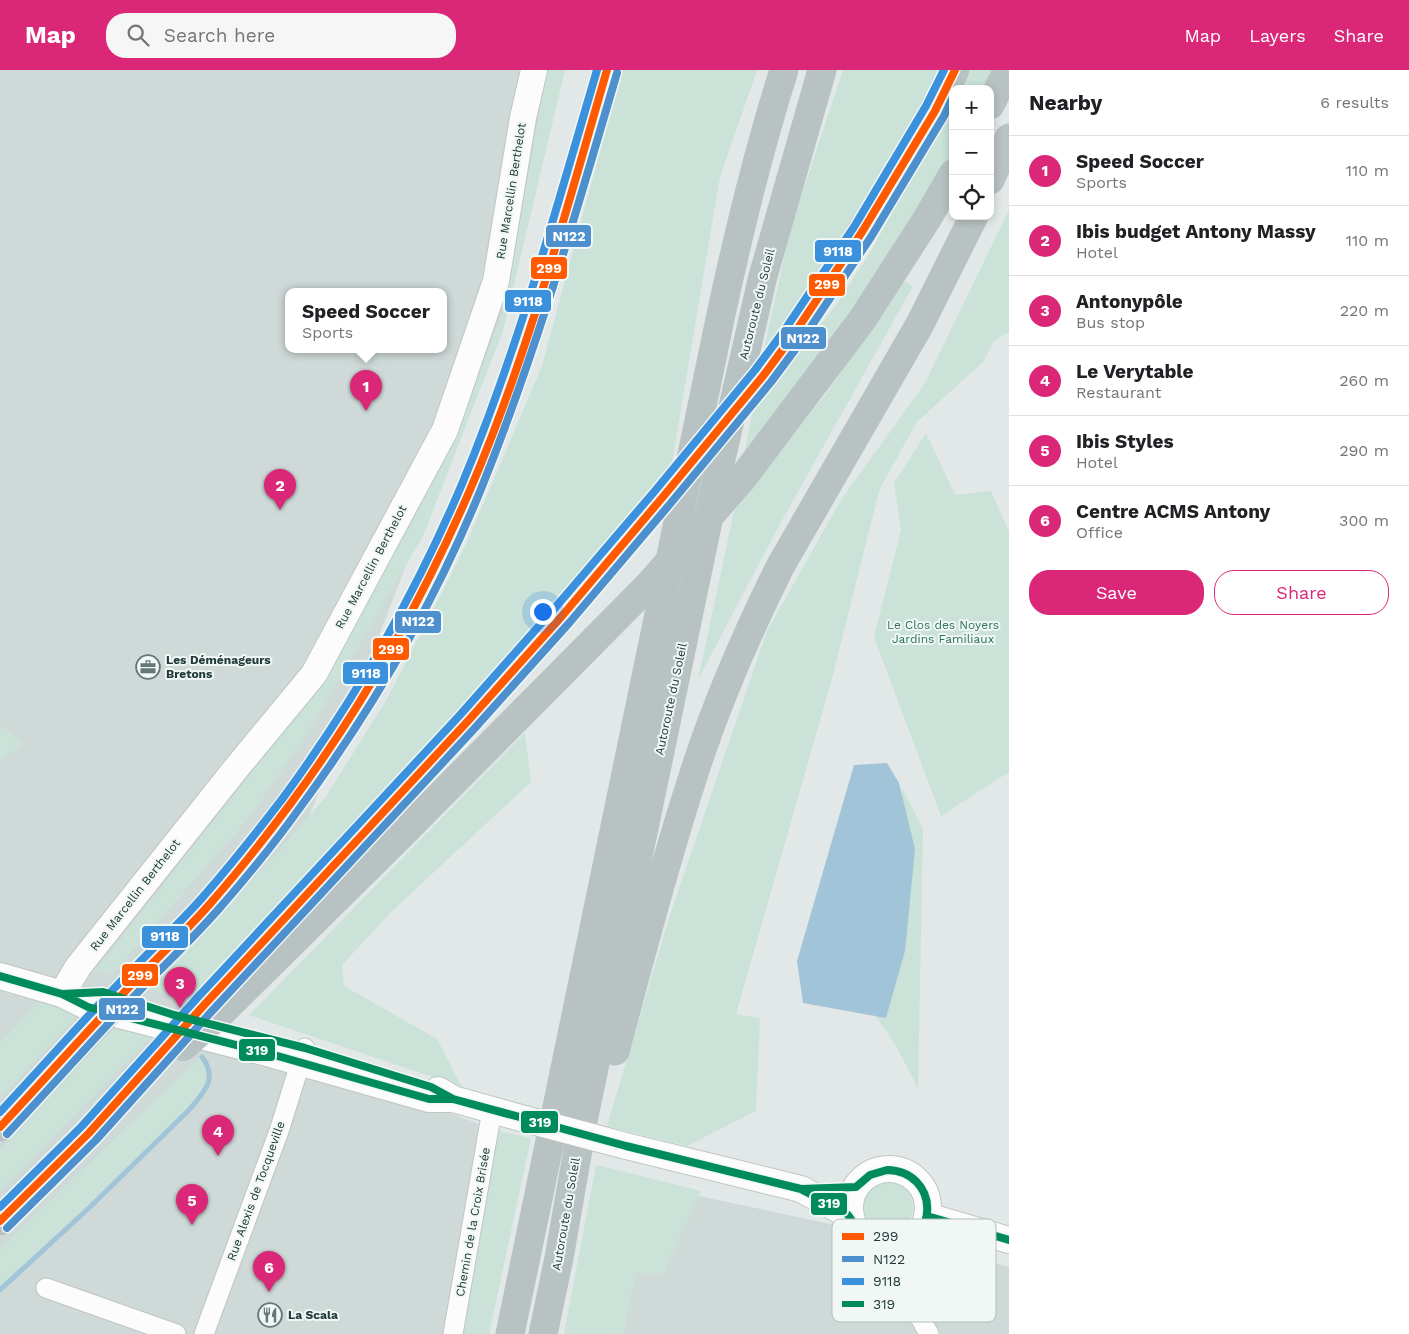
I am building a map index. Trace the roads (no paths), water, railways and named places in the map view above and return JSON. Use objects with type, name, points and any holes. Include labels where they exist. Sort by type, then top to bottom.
[{"type":"highway","points":[[534,310],[588,70]]},
{"type":"highway","points":[[0,1128],[134,982],[209,905],[263,839],[317,765],[388,655],[409,618],[446,543],[474,480],[511,383],[607,70]]},
{"type":"highway","points":[[510,1334],[720,318],[746,204],[769,117],[784,70]]},
{"type":"highway","name":"Autoroute du Soleil","points":[[543,1334],[559,1258],[583,1121],[731,413],[763,276],[822,70]]},
{"type":"highway","points":[[214,1007],[562,616],[763,376],[792,337],[862,232],[935,111],[955,70]]},
{"type":"highway","points":[[994,97],[1008,70]]},
{"type":"highway","points":[[992,175],[1009,138]]},
{"type":"highway","points":[[0,1222],[214,1007],[390,846],[648,586],[741,480],[862,320],[927,219],[952,175]]},
{"type":"highway","points":[[559,1258],[684,806],[707,737],[733,669],[781,565],[920,324],[972,220]]},
{"type":"street","name":"Rue Marcellin Berthelot","points":[[62,994],[78,967],[314,674],[445,430],[496,281],[523,118],[534,70]]},
{"type":"street","points":[[0,976],[62,994],[103,992],[303,1055],[430,1086],[453,1099],[626,1146],[801,1189],[856,1187]]},
{"type":"street","name":"Rue Alexis de Tocqueville","points":[[204,1334],[279,1131],[303,1055]]},
{"type":"street","name":"Chemin de la Croix Brisée","points":[[453,1334],[501,1113]]},
{"type":"street","points":[[854,1219],[850,1201],[856,1187],[866,1176],[880,1170],[894,1170],[906,1173],[916,1180],[923,1189],[927,1200],[926,1219]]},
{"type":"street","points":[[801,1189],[845,1219]]},
{"type":"street","points":[[927,1216],[937,1219]]},
{"type":"street","points":[[996,1236],[1009,1240]]},
{"type":"street","points":[[46,1288],[176,1334]]},
{"type":"street","points":[[923,1322],[930,1334]]},
{"type":"street","points":[[926,1322],[930,1334]]},
{"type":"water","points":[[887,763],[899,783],[915,849],[905,951],[886,1018],[803,1003],[797,961],[854,765]]},
{"type":"waterway","points":[[0,1290],[89,1208],[190,1109],[208,1084],[209,1071],[202,1057]]},
{"type":"place","name":"Speed Soccer","points":[[366,411]]},
{"type":"place","name":"Ibis budget Antony Massy","points":[[280,510]]},
{"type":"place","name":"Les Déménageurs Bretons","points":[[148,667]]},
{"type":"place","name":"Antonypôle","points":[[180,1008]]},
{"type":"place","name":"Le Verytable","points":[[218,1156]]},
{"type":"place","name":"Ibis Styles","points":[[192,1225]]},
{"type":"place","name":"Centre ACMS Antony","points":[[269,1292]]},
{"type":"place","name":"La Scala","points":[[270,1315]]},
{"type":"park label","name":"Le Clos des Noyers Jardins Familiaux","points":[[943,632]]}]
